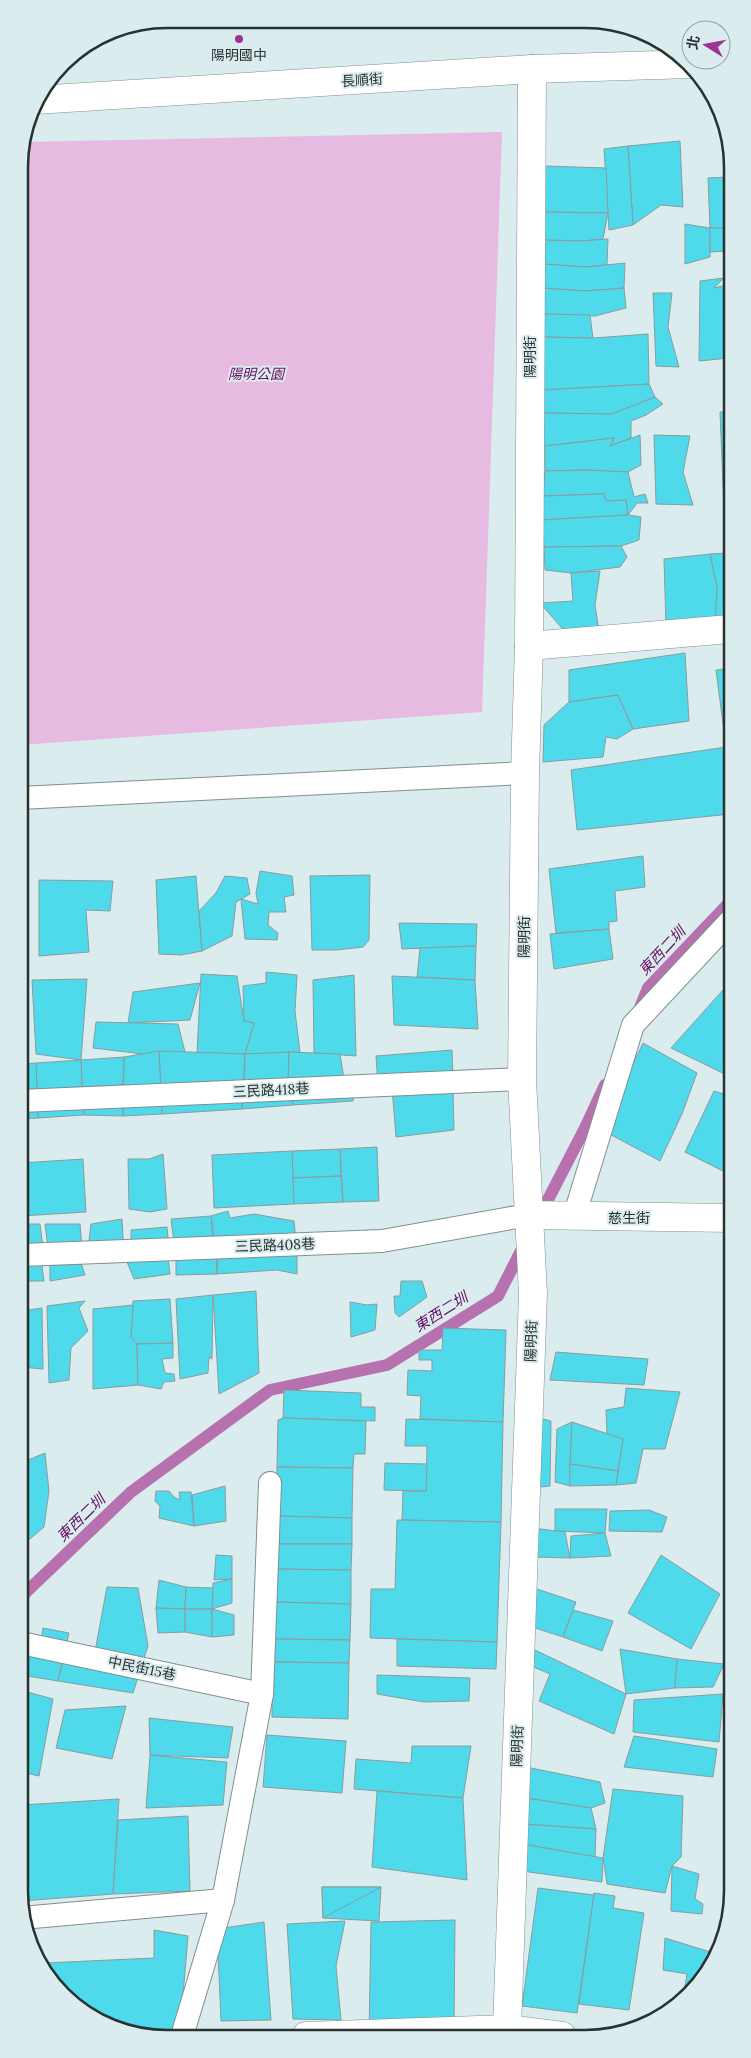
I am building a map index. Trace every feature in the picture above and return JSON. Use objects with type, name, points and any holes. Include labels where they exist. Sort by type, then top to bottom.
[{"type":"street","name":"長順街","points":[[45,99],[532,69],[679,64]]},
{"type":"street","name":"陽明街","points":[[505,2030],[533,1294],[522,1078],[528,646],[532,69]]},
{"type":"street","points":[[528,646],[724,630]]},
{"type":"street","name":"慈生街","points":[[528,1216],[723,1218]]},
{"type":"lane","points":[[28,798],[525,773]]},
{"type":"lane","points":[[574,1217],[633,1025],[724,927]]},
{"type":"lane","name":"三民路418巷","points":[[28,1100],[522,1078]]},
{"type":"lane","name":"三民路408巷","points":[[28,1255],[382,1241],[528,1216]]},
{"type":"lane","points":[[184,2030],[224,1900],[262,1694],[270,1482]]},
{"type":"lane","name":"中民街15巷","points":[[28,1644],[262,1694]]},
{"type":"lane","points":[[30,1917],[224,1900]]},
{"type":"green space","name":"陽明公園","points":[[502,132],[482,712],[28,744],[28,158],[30,142]]},
{"type":"building","points":[[680,141],[683,207],[661,205],[633,225],[628,146]]},
{"type":"building","points":[[628,146],[633,225],[609,230],[604,149]]},
{"type":"building","points":[[545,166],[606,168],[608,213],[545,212]]},
{"type":"building","points":[[724,177],[724,228],[710,228],[708,178]]},
{"type":"building","points":[[541,210],[545,212],[608,213],[603,239],[582,241],[543,240]]},
{"type":"building","points":[[685,224],[710,228],[710,257],[685,264]]},
{"type":"building","points":[[710,228],[724,228],[724,251],[710,252]]},
{"type":"building","points":[[608,239],[607,265],[586,267],[543,264],[543,240],[582,241]]},
{"type":"building","points":[[625,263],[624,288],[586,291],[542,288],[543,264],[586,267]]},
{"type":"building","points":[[724,278],[714,288],[724,286],[724,359],[699,361],[700,281]]},
{"type":"building","points":[[542,288],[586,291],[624,288],[626,308],[595,316],[545,314]]},
{"type":"building","points":[[653,293],[672,293],[668,327],[679,367],[656,366]]},
{"type":"building","points":[[545,314],[590,315],[593,338],[543,337]]},
{"type":"building","points":[[648,334],[649,384],[543,390],[543,337],[593,338]]},
{"type":"building","points":[[649,384],[655,397],[612,414],[542,413],[543,390]]},
{"type":"building","points":[[655,397],[663,404],[646,415],[631,421],[631,438],[610,446],[614,438],[545,446],[539,453],[542,413],[612,414]]},
{"type":"building","points":[[720,412],[724,412],[724,505]]},
{"type":"building","points":[[640,435],[641,465],[628,472],[545,471],[545,446],[614,438],[610,446]]},
{"type":"building","points":[[654,435],[690,436],[683,472],[693,505],[656,504]]},
{"type":"building","points":[[545,471],[628,472],[634,497],[645,494],[648,503],[637,503],[628,515],[626,500],[606,501],[604,494],[543,496]]},
{"type":"building","points":[[604,494],[606,501],[626,500],[628,515],[542,520],[543,496]]},
{"type":"building","points":[[628,515],[641,517],[639,540],[621,546],[544,547],[542,520]]},
{"type":"building","points":[[621,546],[627,557],[620,567],[571,573],[545,570],[544,547]]},
{"type":"building","points":[[724,553],[724,622],[715,623],[717,588],[710,554]]},
{"type":"building","points":[[710,554],[717,588],[715,623],[666,627],[664,559]]},
{"type":"building","points":[[600,571],[595,605],[599,631],[567,634],[540,603],[573,601],[571,573]]},
{"type":"building","points":[[685,653],[689,721],[633,729],[618,695],[569,702],[569,670]]},
{"type":"building","points":[[724,669],[724,729],[716,670]]},
{"type":"building","points":[[618,695],[633,729],[617,739],[606,737],[603,757],[543,762],[544,725],[569,702]]},
{"type":"building","points":[[724,747],[724,815],[577,830],[571,770]]},
{"type":"building","points":[[643,856],[645,887],[615,891],[617,921],[609,922],[609,929],[556,933],[549,869]]},
{"type":"building","points":[[260,871],[292,876],[294,895],[284,897],[286,912],[269,912],[268,925],[278,933],[277,940],[245,939],[241,899],[258,904],[256,893]]},
{"type":"building","points":[[370,875],[369,940],[363,947],[312,950],[310,876]]},
{"type":"building","points":[[196,876],[202,951],[181,955],[159,954],[156,880]]},
{"type":"building","points":[[225,876],[247,878],[250,894],[236,902],[232,936],[202,951],[199,911],[216,893]]},
{"type":"building","points":[[39,880],[113,881],[110,911],[86,910],[89,952],[39,956]]},
{"type":"building","points":[[399,923],[477,924],[476,946],[402,949]]},
{"type":"building","points":[[609,929],[613,959],[554,969],[550,934]]},
{"type":"building","points":[[476,946],[475,980],[417,977],[420,948]]},
{"type":"building","points":[[266,972],[297,975],[295,1011],[300,1052],[245,1054],[254,1023],[244,1021],[243,986],[266,983]]},
{"type":"building","points":[[201,974],[237,976],[244,1021],[254,1023],[245,1054],[197,1053]]},
{"type":"building","points":[[354,975],[356,1056],[314,1053],[313,980]]},
{"type":"building","points":[[392,976],[475,980],[478,1029],[394,1025]]},
{"type":"building","points":[[87,979],[81,1060],[36,1054],[32,980]]},
{"type":"building","points":[[200,983],[190,1020],[128,1023],[133,992]]},
{"type":"building","points":[[724,989],[723,1073],[671,1048]]},
{"type":"building","points":[[96,1022],[178,1024],[185,1052],[143,1054],[93,1048]]},
{"type":"building","points":[[643,1043],[697,1073],[682,1114],[660,1161],[602,1130]]},
{"type":"building","points":[[452,1050],[454,1130],[396,1137],[392,1087],[378,1086],[376,1056]]},
{"type":"building","points":[[159,1051],[245,1054],[242,1109],[162,1114]]},
{"type":"building","points":[[159,1051],[162,1114],[123,1116],[124,1057]]},
{"type":"building","points":[[289,1052],[288,1082],[244,1082],[245,1054]]},
{"type":"building","points":[[289,1052],[340,1054],[344,1079],[288,1082]]},
{"type":"building","points":[[124,1057],[123,1085],[82,1087],[81,1060]]},
{"type":"building","points":[[81,1060],[82,1087],[37,1090],[36,1063]]},
{"type":"building","points":[[36,1063],[38,1118],[28,1119],[28,1064]]},
{"type":"building","points":[[357,1078],[353,1101],[293,1105],[288,1082]]},
{"type":"building","points":[[244,1082],[288,1082],[293,1105],[242,1109]]},
{"type":"building","points":[[123,1085],[123,1116],[84,1115],[82,1087]]},
{"type":"building","points":[[82,1087],[84,1115],[38,1118],[37,1090]]},
{"type":"building","points":[[714,1091],[723,1094],[723,1171],[685,1152]]},
{"type":"building","points":[[377,1147],[379,1201],[343,1202],[340,1149]]},
{"type":"building","points":[[340,1149],[341,1176],[293,1178],[292,1151]]},
{"type":"building","points":[[292,1151],[294,1204],[214,1208],[212,1155]]},
{"type":"building","points":[[163,1154],[167,1209],[150,1212],[129,1209],[128,1159],[149,1159]]},
{"type":"building","points":[[83,1159],[86,1212],[28,1216],[28,1163]]},
{"type":"building","points":[[341,1176],[343,1202],[294,1204],[293,1178]]},
{"type":"building","points":[[228,1211],[230,1218],[254,1214],[294,1221],[297,1251],[216,1253],[211,1216]]},
{"type":"building","points":[[211,1216],[214,1253],[175,1250],[171,1219]]},
{"type":"building","points":[[122,1219],[124,1256],[87,1257],[91,1224]]},
{"type":"building","points":[[28,1224],[40,1224],[43,1248],[28,1249]]},
{"type":"building","points":[[45,1224],[80,1224],[82,1249],[48,1248]]},
{"type":"building","points":[[167,1227],[169,1248],[131,1255],[131,1230]]},
{"type":"building","points":[[297,1251],[297,1274],[277,1270],[217,1274],[218,1253]]},
{"type":"building","points":[[216,1253],[217,1274],[176,1275],[176,1258]]},
{"type":"building","points":[[79,1257],[85,1275],[50,1281],[50,1258]]},
{"type":"building","points":[[41,1258],[44,1281],[28,1281],[28,1260]]},
{"type":"building","points":[[168,1258],[170,1274],[134,1279],[127,1262]]},
{"type":"building","points":[[401,1281],[422,1281],[427,1297],[399,1317],[395,1313],[394,1296],[400,1296]]},
{"type":"building","points":[[256,1291],[259,1373],[219,1394],[213,1295]]},
{"type":"building","points":[[213,1295],[212,1359],[209,1357],[208,1373],[180,1379],[176,1299]]},
{"type":"building","points":[[170,1299],[173,1343],[137,1344],[131,1338],[133,1301]]},
{"type":"building","points":[[85,1301],[79,1308],[88,1331],[71,1348],[69,1380],[49,1383],[47,1306]]},
{"type":"building","points":[[350,1302],[367,1305],[377,1304],[375,1330],[351,1337]]},
{"type":"building","points":[[133,1305],[131,1338],[137,1344],[138,1385],[93,1389],[93,1309]]},
{"type":"building","points":[[42,1308],[43,1369],[28,1368],[28,1310]]},
{"type":"building","points":[[443,1328],[506,1330],[503,1422],[420,1419],[421,1396],[407,1395],[408,1370],[432,1371],[432,1360],[419,1360],[419,1350],[442,1350]]},
{"type":"building","points":[[173,1343],[173,1358],[162,1359],[165,1373],[174,1374],[175,1381],[164,1382],[161,1389],[138,1385],[137,1344]]},
{"type":"building","points":[[556,1352],[648,1359],[644,1385],[550,1380]]},
{"type":"building","points":[[626,1388],[680,1392],[665,1449],[643,1449],[636,1483],[616,1485],[623,1439],[607,1436],[606,1410],[624,1407]]},
{"type":"building","points":[[284,1390],[361,1393],[361,1407],[375,1407],[375,1421],[283,1418]]},
{"type":"building","points":[[283,1418],[366,1421],[365,1454],[354,1454],[353,1468],[277,1467],[278,1420]]},
{"type":"building","points":[[406,1419],[503,1422],[501,1522],[402,1520],[403,1491],[426,1491],[427,1446],[405,1446]]},
{"type":"building","points":[[543,1419],[551,1421],[550,1486],[531,1488]]},
{"type":"building","points":[[572,1422],[570,1486],[555,1482],[557,1429]]},
{"type":"building","points":[[572,1422],[623,1439],[618,1471],[570,1464]]},
{"type":"building","points":[[45,1453],[49,1491],[44,1527],[28,1541],[28,1460]]},
{"type":"building","points":[[385,1463],[427,1464],[426,1491],[384,1490]]},
{"type":"building","points":[[570,1464],[618,1471],[616,1485],[570,1486]]},
{"type":"building","points":[[277,1467],[353,1468],[352,1518],[276,1516]]},
{"type":"building","points":[[225,1486],[226,1521],[194,1526],[192,1495]]},
{"type":"building","points":[[156,1491],[169,1491],[180,1500],[179,1492],[191,1492],[194,1526],[159,1518],[160,1506],[155,1501]]},
{"type":"building","points":[[555,1509],[607,1509],[605,1533],[555,1531]]},
{"type":"building","points":[[649,1510],[667,1517],[662,1532],[609,1531],[610,1511]]},
{"type":"building","points":[[276,1516],[352,1518],[352,1544],[276,1544]]},
{"type":"building","points":[[397,1520],[501,1522],[497,1642],[370,1638],[371,1589],[395,1589]]},
{"type":"building","points":[[532,1528],[565,1532],[570,1558],[532,1557]]},
{"type":"building","points":[[605,1533],[611,1556],[570,1558],[571,1536]]},
{"type":"building","points":[[276,1544],[352,1544],[351,1570],[275,1569]]},
{"type":"building","points":[[216,1555],[232,1556],[232,1579],[214,1580]]},
{"type":"building","points":[[661,1555],[720,1594],[691,1649],[628,1613]]},
{"type":"building","points":[[275,1569],[351,1570],[351,1604],[275,1602]]},
{"type":"building","points":[[232,1579],[232,1603],[212,1609],[213,1583]]},
{"type":"building","points":[[159,1580],[186,1587],[185,1609],[156,1608]]},
{"type":"building","points":[[107,1587],[138,1588],[148,1646],[133,1693],[58,1681],[64,1657],[93,1662]]},
{"type":"building","points":[[186,1587],[213,1588],[212,1609],[185,1609]]},
{"type":"building","points":[[531,1587],[576,1602],[563,1637],[529,1626]]},
{"type":"building","points":[[275,1602],[351,1604],[350,1640],[274,1639]]},
{"type":"building","points":[[156,1608],[185,1609],[185,1632],[158,1633]]},
{"type":"building","points":[[185,1609],[212,1609],[212,1637],[185,1632]]},
{"type":"building","points":[[212,1609],[234,1615],[234,1635],[212,1637]]},
{"type":"building","points":[[573,1610],[613,1621],[602,1651],[563,1637]]},
{"type":"building","points":[[43,1628],[69,1633],[58,1681],[28,1676],[28,1646],[40,1649]]},
{"type":"building","points":[[274,1639],[350,1640],[349,1663],[273,1662]]},
{"type":"building","points":[[397,1639],[497,1642],[496,1669],[397,1666]]},
{"type":"building","points":[[531,1648],[626,1694],[614,1734],[539,1701],[550,1674],[531,1666]]},
{"type":"building","points":[[620,1649],[677,1659],[675,1688],[626,1694]]},
{"type":"building","points":[[677,1659],[723,1664],[713,1687],[675,1688]]},
{"type":"building","points":[[273,1662],[349,1663],[348,1719],[272,1717]]},
{"type":"building","points":[[377,1675],[470,1678],[469,1701],[424,1702],[377,1694]]},
{"type":"building","points":[[28,1692],[53,1699],[39,1776],[28,1774]]},
{"type":"building","points":[[723,1694],[719,1742],[633,1732],[634,1700]]},
{"type":"building","points":[[126,1706],[112,1759],[56,1748],[65,1710]]},
{"type":"building","points":[[149,1718],[233,1727],[228,1758],[150,1755]]},
{"type":"building","points":[[267,1735],[346,1741],[342,1793],[263,1787]]},
{"type":"building","points":[[634,1736],[717,1749],[713,1777],[624,1767]]},
{"type":"building","points":[[412,1746],[471,1746],[463,1798],[354,1789],[356,1759],[411,1763]]},
{"type":"building","points":[[150,1755],[227,1762],[223,1805],[146,1808]]},
{"type":"building","points":[[526,1767],[600,1782],[605,1803],[591,1808],[520,1797]]},
{"type":"building","points":[[613,1789],[683,1796],[681,1857],[672,1866],[665,1893],[607,1884],[603,1858]]},
{"type":"building","points":[[377,1791],[463,1798],[467,1880],[372,1867]]},
{"type":"building","points":[[520,1797],[591,1808],[596,1829],[522,1824]]},
{"type":"building","points":[[119,1799],[113,1894],[28,1901],[28,1805]]},
{"type":"building","points":[[188,1816],[190,1891],[113,1894],[118,1820]]},
{"type":"building","points":[[522,1824],[596,1829],[595,1857],[522,1844]]},
{"type":"building","points":[[522,1844],[603,1858],[602,1882],[522,1871]]},
{"type":"building","points":[[672,1866],[699,1874],[695,1899],[703,1904],[702,1914],[671,1911]]},
{"type":"building","points":[[322,1887],[381,1887],[379,1921],[323,1918]]},
{"type":"building","points":[[322,1887],[381,1887],[323,1918]]},
{"type":"building","points":[[538,1888],[594,1895],[577,2013],[522,2006]]},
{"type":"building","points":[[594,1893],[615,1896],[613,1908],[644,1913],[629,2010],[579,2004]]},
{"type":"building","points":[[455,1920],[454,2030],[369,2030],[371,1922]]},
{"type":"building","points":[[345,1921],[336,1966],[341,2020],[293,2019],[287,1924]]},
{"type":"building","points":[[264,1922],[271,2020],[221,2021],[217,1929]]},
{"type":"building","points":[[154,1930],[188,1936],[180,2030],[140,2028],[122,2023],[97,2012],[68,1990],[47,1963],[154,1958]]},
{"type":"building","points":[[665,1938],[710,1952],[700,1969],[685,1988],[687,1974],[663,1970]]},
{"type":"waterway","name":"東西二圳","points":[[639,1010],[648,988],[724,909]]},
{"type":"waterway","name":"東西二圳","points":[[539,1217],[605,1085]]},
{"type":"waterway","name":"東西二圳","points":[[28,1590],[131,1492],[270,1390],[387,1365],[498,1296],[525,1243]]},
{"type":"place","name":"陽明國中","points":[[239,39]]}]
